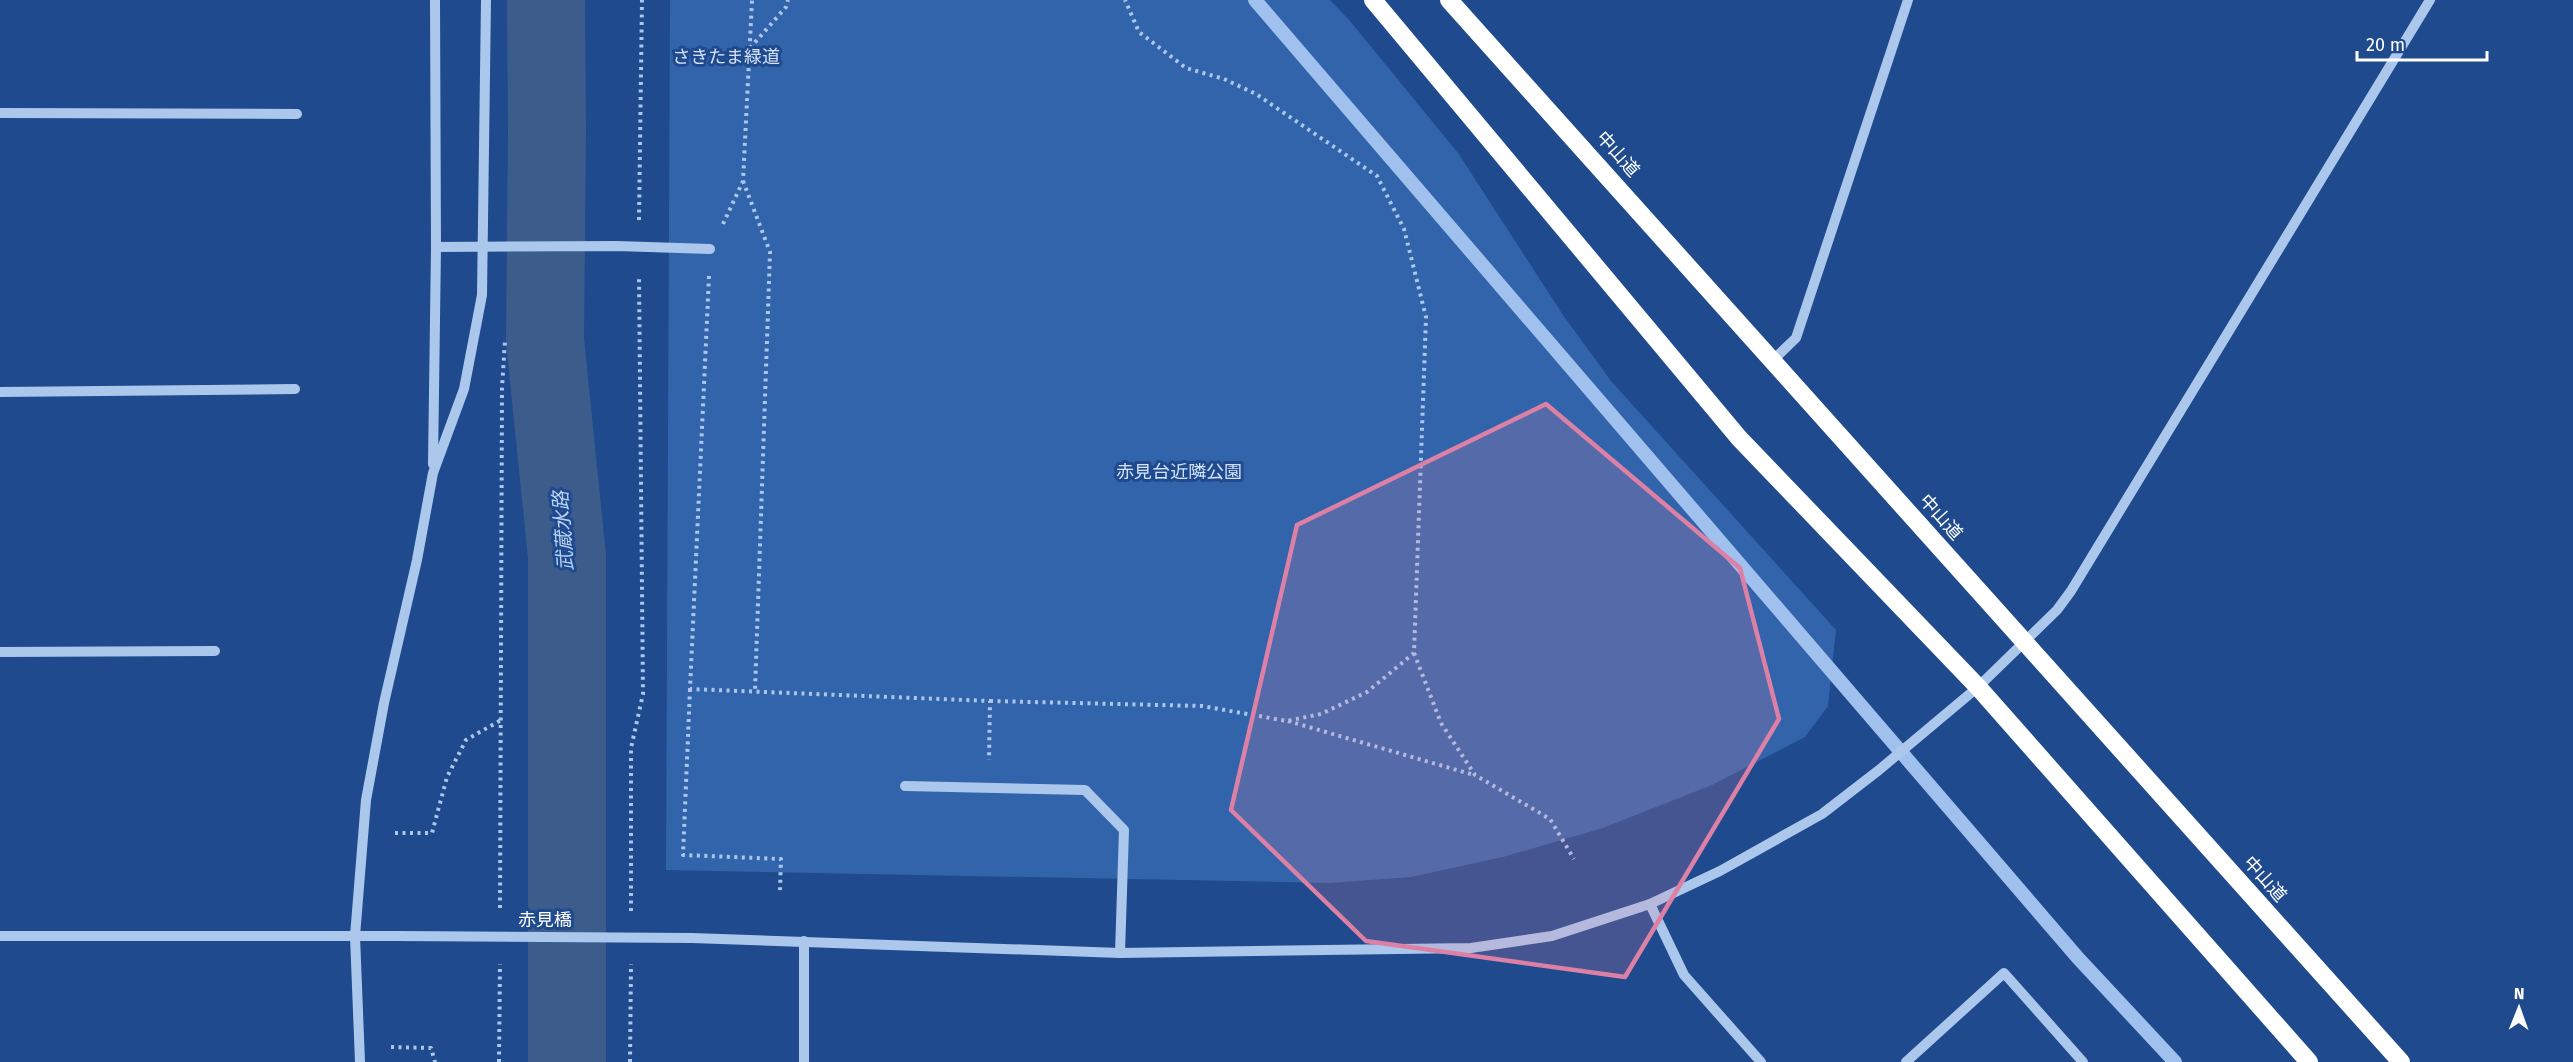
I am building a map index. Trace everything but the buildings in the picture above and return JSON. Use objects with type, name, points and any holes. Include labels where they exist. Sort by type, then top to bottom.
[{"type":"highway","points":[[1373,0],[1739,438],[1978,687],[2309,1062]]},
{"type":"highway","name":"中山道","points":[[1449,0],[2401,1062]]},
{"type":"street","points":[[360,1062],[355,936],[366,800],[384,703],[417,560],[433,473],[436,248],[435,0]]},
{"type":"street","points":[[433,473],[464,389],[482,295],[486,0]]},
{"type":"street","points":[[1773,360],[1796,338],[1908,0]]},
{"type":"street","name":"赤見橋","points":[[0,936],[692,938],[1120,953],[1471,948],[1552,936],[1650,904],[1720,871],[1822,814],[1879,770],[1978,687],[2057,610],[2071,591],[2430,0]]},
{"type":"street","points":[[0,113],[297,114]]},
{"type":"street","points":[[436,248],[617,246],[710,249]]},
{"type":"street","points":[[0,392],[295,389]]},
{"type":"street","points":[[0,652],[215,651]]},
{"type":"street","points":[[905,786],[1085,790],[1124,830],[1120,953]]},
{"type":"street","points":[[1650,904],[1684,975],[1761,1062]]},
{"type":"street","points":[[804,941],[804,1062]]},
{"type":"street","points":[[1906,1062],[2004,973],[2083,1062]]},
{"type":"path","points":[[631,922],[631,748],[644,694],[639,247],[642,0]]},
{"type":"path","points":[[752,0],[743,181],[710,249],[683,855],[781,859],[780,890]]},
{"type":"path","points":[[750,49],[786,7],[788,0]]},
{"type":"path","points":[[1125,0],[1139,32],[1186,68],[1224,79],[1256,94],[1377,176],[1404,229],[1426,317],[1414,653],[1441,723],[1475,775]]},
{"type":"path","points":[[743,181],[770,252],[755,691]]},
{"type":"path","points":[[500,909],[502,400],[505,329]]},
{"type":"path","points":[[1287,721],[1321,714],[1367,692],[1414,653]]},
{"type":"path","points":[[690,689],[1202,706],[1287,721],[1475,775],[1550,819],[1574,859]]},
{"type":"path","points":[[988,788],[990,700]]},
{"type":"path","points":[[395,833],[432,833],[447,777],[466,740],[501,720]]},
{"type":"path","points":[[499,1062],[500,956]]},
{"type":"path","points":[[630,1062],[631,957]]},
{"type":"path","points":[[391,1047],[431,1048],[435,1062]]},
{"type":"highlighted area","points":[[1546,404],[1740,568],[1779,719],[1625,977],[1366,941],[1231,810],[1297,525]]},
{"type":"green space","name":"赤見台近隣公園","points":[[670,0],[1330,0],[1350,21],[1458,153],[1563,315],[1611,381],[1836,630],[1828,706],[1805,737],[1712,785],[1603,828],[1503,857],[1411,877],[1330,883],[666,870]]},
{"type":"waterway","name":"武蔵水路","points":[[546,0],[545,340],[567,557],[567,1062]]},
{"type":"waterway","points":[[1255,0],[2078,958],[2175,1062]]},
{"type":"park label","name":"さきたま緑道","points":[[726,57]]}]
